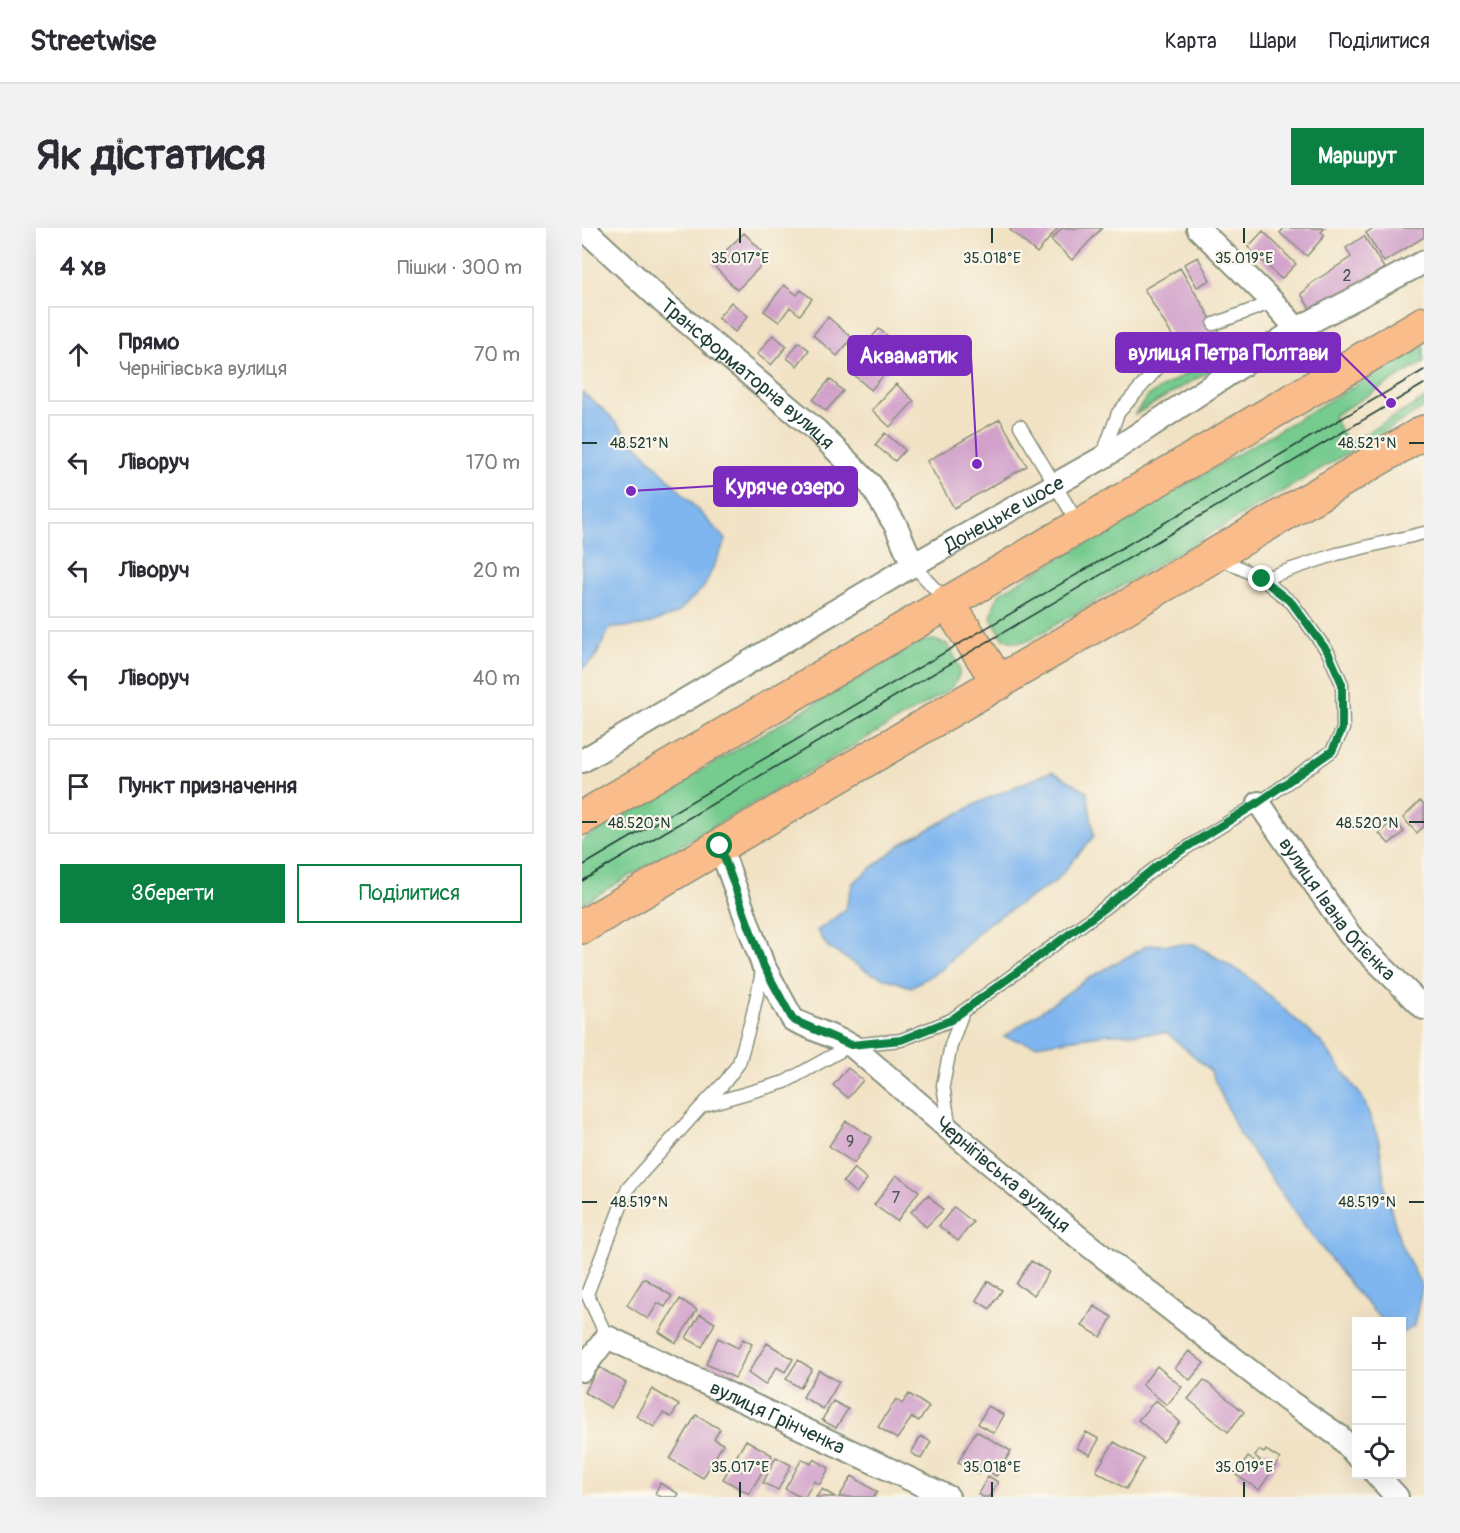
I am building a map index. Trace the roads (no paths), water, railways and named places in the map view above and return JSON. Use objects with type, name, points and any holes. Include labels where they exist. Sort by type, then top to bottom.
[{"type":"highway","points":[[582,818],[1424,323]]},
{"type":"highway","points":[[582,927],[1424,432]]},
{"type":"highway","points":[[947,602],[999,683]]},
{"type":"street","name":"Трансформаторна вулиця","points":[[583,228],[663,302],[817,431],[871,485],[896,526],[913,565]]},
{"type":"street","points":[[1198,228],[1297,329],[1331,378]]},
{"type":"street","name":"Донецьке шосе","points":[[582,761],[913,565],[1102,458],[1297,329],[1424,262]]},
{"type":"street","name":"вулиця Івана Огієнка","points":[[1259,802],[1350,935],[1424,1008]]},
{"type":"street","name":"Чернігівська вулиця","points":[[720,846],[763,965],[793,1020],[851,1045],[1082,1240],[1287,1400],[1339,1436],[1352,1451]]},
{"type":"street","points":[[582,1370],[607,1337]]},
{"type":"street","name":"вулиця Грінченка","points":[[607,1337],[948,1497]]},
{"type":"street","points":[[1381,1479],[1397,1497]]},
{"type":"lane","points":[[1214,324],[1273,302]]},
{"type":"lane","points":[[1102,458],[1118,413],[1178,345]]},
{"type":"lane","points":[[1020,426],[1079,526]]},
{"type":"lane","points":[[1262,579],[1337,554],[1424,533]]},
{"type":"lane","points":[[702,1106],[785,1082],[851,1045],[901,1040],[951,1020],[1094,916],[1158,865],[1259,802],[1332,751],[1342,729],[1342,684],[1328,652],[1292,603],[1262,579],[1214,556]]},
{"type":"lane","points":[[913,565],[947,602]]},
{"type":"lane","points":[[607,1337],[585,1292],[628,1188],[725,1082],[739,1063],[763,965]]},
{"type":"lane","points":[[951,1131],[943,1085],[951,1045],[963,1011]]},
{"type":"water","points":[[582,392],[605,411],[726,540],[704,587],[676,614],[642,626],[610,628],[595,658],[582,669]]},
{"type":"water","points":[[1052,771],[1087,791],[1094,836],[1055,882],[987,924],[942,969],[911,987],[870,973],[829,948],[817,931],[845,910],[853,883],[903,843],[982,801]]},
{"type":"water","points":[[1194,944],[1247,976],[1321,1042],[1363,1098],[1379,1141],[1386,1191],[1400,1242],[1422,1287],[1414,1326],[1406,1331],[1406,1317],[1379,1317],[1355,1291],[1301,1221],[1239,1133],[1210,1070],[1167,1033],[1106,1034],[1035,1045],[1004,1037],[1086,980],[1148,945]]},
{"type":"tram line","points":[[582,866],[1424,370]]},
{"type":"tram line","points":[[582,881],[1424,384]]},
{"type":"place","name":"вулиця Петра Полтави","points":[[1391,403]]},
{"type":"place","name":"Акваматик","points":[[977,464]]},
{"type":"place","name":"Куряче озеро","points":[[631,491]]}]
